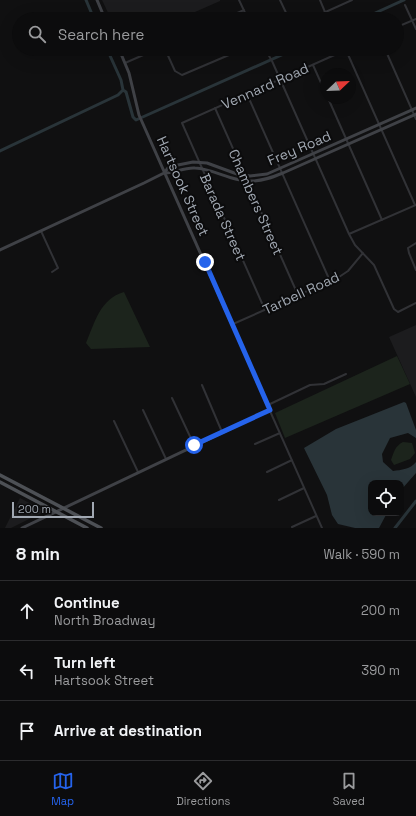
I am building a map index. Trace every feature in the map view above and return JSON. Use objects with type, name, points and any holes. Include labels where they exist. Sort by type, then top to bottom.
[{"type":"main road","points":[[0,475],[101,528]]},
{"type":"main road","points":[[0,482],[87,528]]},
{"type":"main road","points":[[10,488],[13,482]]},
{"type":"street","points":[[97,0],[103,12]]},
{"type":"street","points":[[239,0],[244,10],[240,12]]},
{"type":"street","points":[[280,0],[286,12]]},
{"type":"street","points":[[320,0],[325,12],[352,0]]},
{"type":"street","points":[[405,5],[416,30]]},
{"type":"street","points":[[404,24],[416,19]]},
{"type":"street","name":"Hartsook Street","points":[[122,56],[129,73],[139,115],[233,324],[322,528]]},
{"type":"street","points":[[125,63],[141,56]]},
{"type":"street","points":[[168,56],[175,71],[180,75],[186,75],[228,56]]},
{"type":"street","points":[[270,56],[315,159],[355,245],[374,265],[394,309],[398,312],[416,303]]},
{"type":"street","name":"Vennard Road","points":[[182,123],[332,56]]},
{"type":"street","points":[[349,234],[415,205],[350,56]]},
{"type":"street","points":[[388,56],[414,109],[416,119]]},
{"type":"street","points":[[313,65],[320,81]]},
{"type":"street","points":[[248,94],[330,281]]},
{"type":"street","points":[[331,104],[382,220]]},
{"type":"street","name":"Chambers Street","points":[[215,108],[298,296]]},
{"type":"street","name":"Frey Road","points":[[164,173],[168,168],[199,162],[217,166],[236,174],[261,175],[280,169],[414,109]]},
{"type":"street","name":"Frey Road","points":[[0,250],[164,173],[188,168],[202,168],[247,181],[260,181],[283,173],[415,114]]},
{"type":"street","name":"Barada Street","points":[[182,123],[265,310]]},
{"type":"street","points":[[41,231],[58,268],[52,272]]},
{"type":"street","points":[[416,243],[408,248],[416,270]]},
{"type":"street","name":"Tarbell Road","points":[[233,324],[339,277],[348,271],[363,253]]},
{"type":"street","points":[[268,405],[310,385],[324,384],[346,374]]},
{"type":"street","points":[[202,385],[222,432]]},
{"type":"street","points":[[172,398],[194,445]]},
{"type":"street","points":[[143,410],[166,459]]},
{"type":"street","points":[[22,528],[270,410]]},
{"type":"street","points":[[114,421],[138,472]]},
{"type":"street","points":[[255,444],[280,433]]},
{"type":"street","points":[[267,472],[292,460]]},
{"type":"street","points":[[280,500],[304,488]]},
{"type":"street","points":[[292,527],[316,516]]},
{"type":"shaded area","points":[[102,0],[220,0],[195,12],[108,12]]},
{"type":"shaded area","points":[[124,292],[150,347],[91,349],[86,343],[99,312],[109,300]]},
{"type":"shaded area","points":[[416,325],[416,397],[389,337]]},
{"type":"shaded area","points":[[397,356],[410,384],[285,438],[275,413]]},
{"type":"shaded area","points":[[404,402],[406,403],[416,430],[416,438],[408,433],[390,438],[382,454],[383,462],[393,471],[409,468],[416,462],[416,473],[404,487],[404,480],[368,480],[368,516],[385,516],[379,528],[355,528],[338,524],[332,515],[327,495],[304,448],[336,429]]},
{"type":"shaded area","points":[[403,442],[412,443],[415,453],[410,459],[394,465],[391,460],[394,452],[396,447]]},
{"type":"shaded area","points":[[20,498],[41,509],[41,513],[11,528],[5,528]]},
{"type":"waterway","points":[[86,0],[91,12]]},
{"type":"waterway","points":[[377,12],[404,0]]},
{"type":"waterway","points":[[110,56],[121,80],[123,90],[126,92],[133,117],[136,120],[279,56]]},
{"type":"waterway","points":[[0,151],[118,95],[123,90]]},
{"type":"waterway","points":[[395,528],[416,501]]},
{"type":"route","points":[[194,445],[270,410],[205,262]]}]
